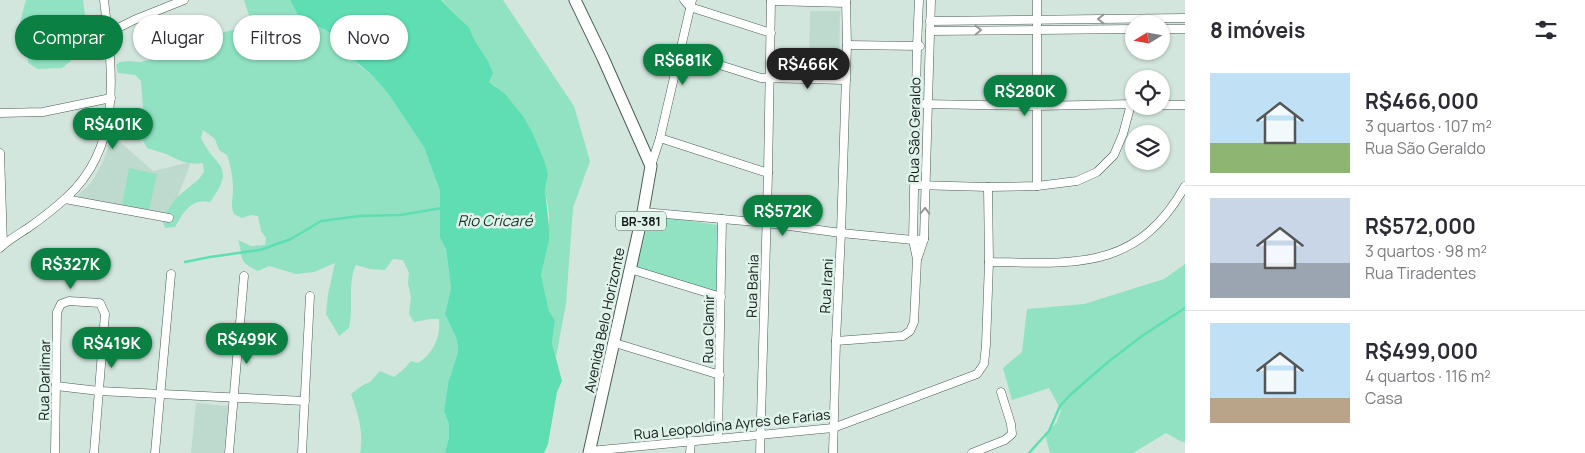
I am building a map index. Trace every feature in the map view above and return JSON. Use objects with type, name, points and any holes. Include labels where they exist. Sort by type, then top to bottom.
[{"type":"main road","points":[[575,0],[651,166]]},
{"type":"main road","name":"Avenida Belo Horizonte","points":[[590,452],[643,212],[651,166]]},
{"type":"street","points":[[104,0],[106,15]]},
{"type":"street","points":[[123,26],[184,0]]},
{"type":"street","points":[[684,0],[771,32]]},
{"type":"street","name":"Rua São Geraldo","points":[[836,341],[903,336],[910,331],[914,322],[917,259],[913,240],[919,0]]},
{"type":"street","name":"Rua São Geraldo","points":[[917,259],[924,239],[928,46],[931,0]]},
{"type":"street","points":[[1037,0],[1037,186]]},
{"type":"street","points":[[771,1],[846,2]]},
{"type":"street","name":"Rua Bahia","points":[[760,453],[771,78],[771,1]]},
{"type":"street","name":"Rua Irani","points":[[833,453],[832,428],[846,80],[846,2]]},
{"type":"street","points":[[651,166],[660,138],[691,4]]},
{"type":"street","points":[[930,21],[1185,18]]},
{"type":"street","points":[[930,31],[1125,29]]},
{"type":"street","points":[[1170,29],[1185,29]]},
{"type":"street","points":[[847,45],[928,46]]},
{"type":"street","points":[[2,246],[65,199],[80,185],[98,156],[104,142],[111,98],[110,60]]},
{"type":"street","points":[[723,66],[761,78],[846,80]]},
{"type":"street","points":[[0,113],[42,112],[111,98]]},
{"type":"street","points":[[917,104],[1036,106],[1125,104]]},
{"type":"street","points":[[1170,105],[1185,105]]},
{"type":"street","points":[[915,185],[1037,186],[1077,181],[1097,172],[1114,155],[1129,115]]},
{"type":"street","points":[[660,138],[768,173]]},
{"type":"street","points":[[0,153],[2,246]]},
{"type":"street","points":[[989,262],[1063,263],[1094,259],[1119,252],[1155,227],[1185,186]]},
{"type":"street","name":"Rua Leopoldina Ayres de Farias","points":[[590,452],[832,428],[977,374],[984,364],[986,345],[989,262],[988,187]]},
{"type":"street","points":[[65,199],[168,218]]},
{"type":"street","points":[[643,212],[767,223],[913,240],[924,239]]},
{"type":"street","name":"Rua Clamir","points":[[718,438],[722,219]]},
{"type":"street","points":[[630,270],[721,297]]},
{"type":"street","points":[[155,453],[171,274]]},
{"type":"street","points":[[228,453],[244,276]]},
{"type":"street","points":[[302,453],[310,296]]},
{"type":"street","name":"Rua Darlimar","points":[[55,453],[57,319],[58,308],[63,303],[69,301],[97,302],[102,306],[105,314],[99,391]]},
{"type":"street","points":[[615,343],[720,375]]},
{"type":"street","points":[[56,386],[99,391],[305,402]]},
{"type":"street","points":[[94,453],[99,391]]},
{"type":"street","points":[[972,453],[1005,440],[1012,434],[1011,424],[1001,392]]},
{"type":"street","points":[[690,453],[691,441]]},
{"type":"shaded area","points":[[26,0],[83,0],[85,15],[22,15]]},
{"type":"shaded area","points":[[244,0],[290,0],[298,15],[249,15]]},
{"type":"shaded area","points":[[442,0],[503,0],[574,106],[590,161],[573,208],[566,304],[556,357],[552,343],[555,320],[549,311],[541,275],[549,241],[549,213],[545,190],[547,182],[495,86],[489,82],[488,61],[469,27]]},
{"type":"shaded area","points":[[810,11],[840,11],[839,74],[809,73]]},
{"type":"shaded area","points":[[320,28],[324,29],[330,33],[330,60],[356,60],[389,93],[424,147],[440,191],[440,238],[446,249],[451,288],[445,314],[457,340],[458,352],[448,383],[444,411],[449,424],[449,437],[445,453],[360,453],[360,423],[351,394],[370,382],[380,371],[394,377],[411,361],[418,363],[432,350],[439,332],[439,319],[414,322],[409,314],[411,298],[408,283],[409,273],[403,260],[393,259],[385,270],[370,269],[356,265],[351,287],[349,328],[339,336],[326,314],[328,294],[335,263],[314,272],[296,274],[269,266],[258,271],[247,265],[242,259],[238,240],[251,246],[265,245],[266,238],[261,231],[258,216],[251,215],[242,218],[234,214],[232,205],[232,177],[227,155],[219,150],[215,139],[203,130],[201,138],[221,168],[223,174],[222,181],[210,202],[203,201],[193,204],[185,211],[175,227],[165,228],[162,219],[176,198],[199,179],[204,172],[203,163],[184,162],[147,148],[141,137],[139,126],[143,109],[141,81],[135,75],[118,73],[116,65],[120,62],[149,60],[223,60],[223,32],[233,30],[233,60],[320,60]]},
{"type":"shaded area","points":[[810,49],[839,49],[838,72],[809,71]]},
{"type":"shaded area","points":[[28,60],[72,60],[62,68],[38,69],[28,63]]},
{"type":"shaded area","points":[[112,135],[153,171],[191,162],[171,214],[76,197],[91,183],[103,162]]},
{"type":"shaded area","points":[[129,168],[157,174],[149,210],[122,205]]},
{"type":"shaded area","points":[[650,215],[718,225],[716,292],[636,271]]},
{"type":"shaded area","points":[[1185,264],[1185,442],[1166,433],[1133,453],[1050,453],[1045,434],[1057,422],[1061,410],[1049,388],[1012,400],[1003,368],[1022,352],[1027,309],[1084,304],[1164,279]]},
{"type":"shaded area","points":[[196,403],[228,406],[224,453],[191,453]]},
{"type":"water","name":"Rio Cricaré","points":[[290,0],[441,0],[469,27],[493,73],[489,82],[505,94],[523,116],[533,134],[548,174],[545,190],[549,241],[541,275],[549,311],[555,320],[552,343],[562,381],[557,392],[548,444],[544,453],[445,453],[449,437],[449,424],[444,411],[448,383],[458,352],[457,340],[445,314],[451,288],[446,249],[440,238],[440,191],[424,147],[388,93],[373,76],[354,60],[408,60],[408,15],[330,15],[330,33],[320,28],[320,15],[298,15]]},
{"type":"waterway","points":[[185,262],[260,250],[291,239],[321,221],[360,216],[400,215],[442,208]]},
{"type":"waterway","points":[[1029,453],[1049,431],[1060,406],[1070,395],[1142,336],[1185,308]]}]
